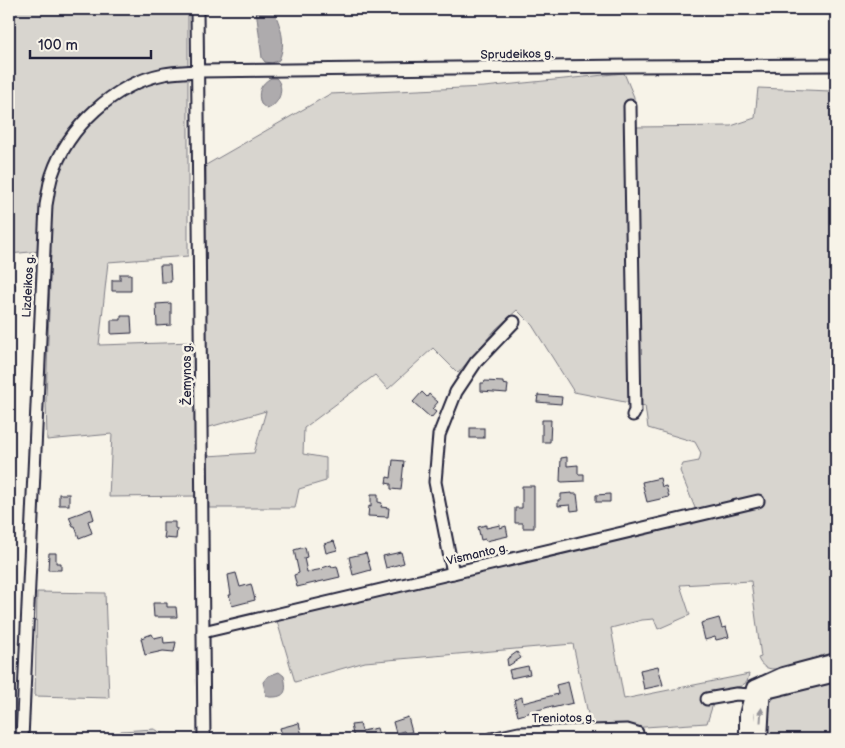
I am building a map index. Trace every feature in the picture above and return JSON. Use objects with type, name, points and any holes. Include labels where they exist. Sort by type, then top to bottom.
[{"type":"main road","points":[[747,739],[747,715],[759,690],[782,675],[836,661]]},
{"type":"main road","points":[[759,690],[836,674]]},
{"type":"main road","points":[[759,690],[760,739]]},
{"type":"street","name":"Žemynos g.","points":[[197,9],[204,739]]},
{"type":"street","name":"Sprudeikos g.","points":[[198,71],[836,65]]},
{"type":"street","name":"Lizdeikos g.","points":[[22,739],[46,205],[52,175],[67,144],[77,131],[88,117],[114,95],[141,81],[164,74],[198,71]]},
{"type":"street","points":[[630,106],[635,411],[633,415]]},
{"type":"street","points":[[453,574],[435,482],[439,435],[456,392],[476,362],[514,322]]},
{"type":"street","name":"Vismanto g.","points":[[202,632],[453,574],[758,500]]},
{"type":"street","points":[[707,699],[759,690]]},
{"type":"street","name":"Treniotos g.","points":[[491,739],[519,732],[627,730],[637,736]]},
{"type":"shaded area","points":[[9,9],[188,9],[188,256],[108,262],[99,345],[194,342],[197,496],[109,497],[112,434],[47,440],[46,400],[51,250],[9,254]]},
{"type":"shaded area","points":[[256,9],[273,9],[280,27],[281,53],[279,60],[272,63],[265,62],[262,58]]},
{"type":"shaded area","points":[[624,73],[634,97],[634,127],[731,126],[755,118],[758,88],[830,91],[836,78],[836,655],[775,669],[766,668],[762,665],[758,658],[761,657],[751,581],[680,585],[690,615],[658,629],[654,619],[611,628],[624,699],[749,674],[747,682],[741,686],[711,693],[713,704],[707,723],[629,728],[591,728],[573,644],[365,662],[295,682],[277,621],[696,520],[695,508],[680,471],[683,464],[699,461],[701,453],[695,442],[648,428],[645,406],[574,392],[532,325],[517,310],[496,329],[458,373],[433,348],[388,389],[375,375],[304,428],[303,454],[326,458],[326,481],[299,489],[295,508],[209,508],[207,456],[254,453],[266,411],[206,428],[206,165],[330,94],[484,87]]},
{"type":"shaded area","points":[[271,78],[276,78],[281,91],[275,104],[267,109],[261,104],[259,96],[264,83]]},
{"type":"shaded area","points":[[37,592],[105,593],[109,698],[35,696]]},
{"type":"shaded area","points":[[279,672],[284,676],[284,692],[279,696],[269,697],[266,695],[263,682],[268,676]]},
{"type":"shaded area","points":[[836,679],[836,739],[768,739],[768,706],[775,696]]},
{"type":"shaded area","points":[[155,729],[169,739],[115,739],[121,731]]},
{"type":"building","points":[[160,265],[170,265],[171,282],[161,282]]},
{"type":"building","points":[[120,274],[131,274],[131,291],[112,291],[112,280],[120,280]]},
{"type":"building","points":[[9,283],[15,284],[15,292],[9,292]]},
{"type":"building","points":[[171,303],[171,325],[157,326],[156,304]]},
{"type":"building","points":[[121,316],[131,316],[132,333],[111,334],[111,320],[121,320]]},
{"type":"building","points":[[485,381],[503,382],[503,384],[508,385],[507,393],[481,391],[481,383]]},
{"type":"building","points":[[422,392],[427,397],[429,394],[438,402],[432,409],[436,412],[431,418],[413,402]]},
{"type":"building","points":[[538,395],[562,397],[561,404],[537,402]]},
{"type":"building","points":[[542,420],[551,420],[550,442],[542,442]]},
{"type":"building","points":[[470,428],[484,428],[484,438],[470,438]]},
{"type":"building","points":[[567,457],[567,466],[578,465],[578,474],[584,474],[584,481],[560,481],[561,458]]},
{"type":"building","points":[[393,460],[404,461],[401,490],[391,489],[391,484],[386,483],[387,477],[391,478]]},
{"type":"building","points":[[660,478],[662,487],[666,486],[669,497],[647,502],[642,482]]},
{"type":"building","points":[[522,486],[534,486],[534,528],[523,528],[523,523],[515,523],[515,508],[522,508]]},
{"type":"building","points":[[59,494],[69,494],[69,505],[59,505]]},
{"type":"building","points":[[371,494],[378,494],[378,502],[382,503],[381,507],[389,508],[388,517],[368,516],[369,506],[371,507]]},
{"type":"building","points":[[561,494],[577,494],[579,510],[571,511],[570,505],[558,506]]},
{"type":"building","points":[[610,494],[610,502],[596,502],[596,495]]},
{"type":"building","points":[[91,509],[94,519],[88,521],[92,533],[79,538],[75,526],[73,526],[69,517]]},
{"type":"building","points":[[163,522],[175,522],[175,528],[177,529],[176,539],[164,538]]},
{"type":"building","points":[[486,525],[486,528],[500,525],[500,528],[506,526],[508,536],[486,541],[485,539],[481,540],[478,527]]},
{"type":"building","points":[[334,541],[337,550],[326,553],[324,544]]},
{"type":"building","points":[[305,547],[307,557],[304,558],[307,572],[323,569],[331,565],[332,567],[337,566],[340,577],[297,587],[294,575],[299,573],[294,550]]},
{"type":"building","points":[[401,552],[404,563],[386,568],[383,556]]},
{"type":"building","points":[[49,553],[56,553],[56,563],[61,563],[61,570],[48,570]]},
{"type":"building","points":[[366,553],[371,570],[353,575],[349,557]]},
{"type":"building","points":[[236,573],[240,587],[251,584],[255,600],[232,606],[229,595],[231,595],[228,575]]},
{"type":"building","points":[[153,603],[167,603],[167,607],[176,607],[177,617],[154,617]]},
{"type":"building","points":[[719,618],[722,628],[726,627],[729,637],[716,640],[715,637],[705,640],[701,623]]},
{"type":"building","points":[[152,634],[154,638],[163,636],[164,643],[176,642],[174,652],[163,651],[145,655],[141,638]]},
{"type":"building","points":[[517,652],[521,658],[508,666],[507,659]]},
{"type":"building","points":[[528,666],[530,674],[511,678],[509,670]]},
{"type":"building","points":[[658,666],[663,685],[644,689],[640,670]]},
{"type":"building","points":[[568,682],[573,703],[552,708],[552,706],[518,716],[514,700],[522,697],[523,703],[558,694],[556,685]]},
{"type":"building","points":[[408,717],[412,732],[396,733],[393,722]]},
{"type":"building","points":[[299,723],[302,736],[283,739],[280,728]]},
{"type":"building","points":[[360,724],[362,731],[377,728],[380,739],[354,739],[351,725]]}]
